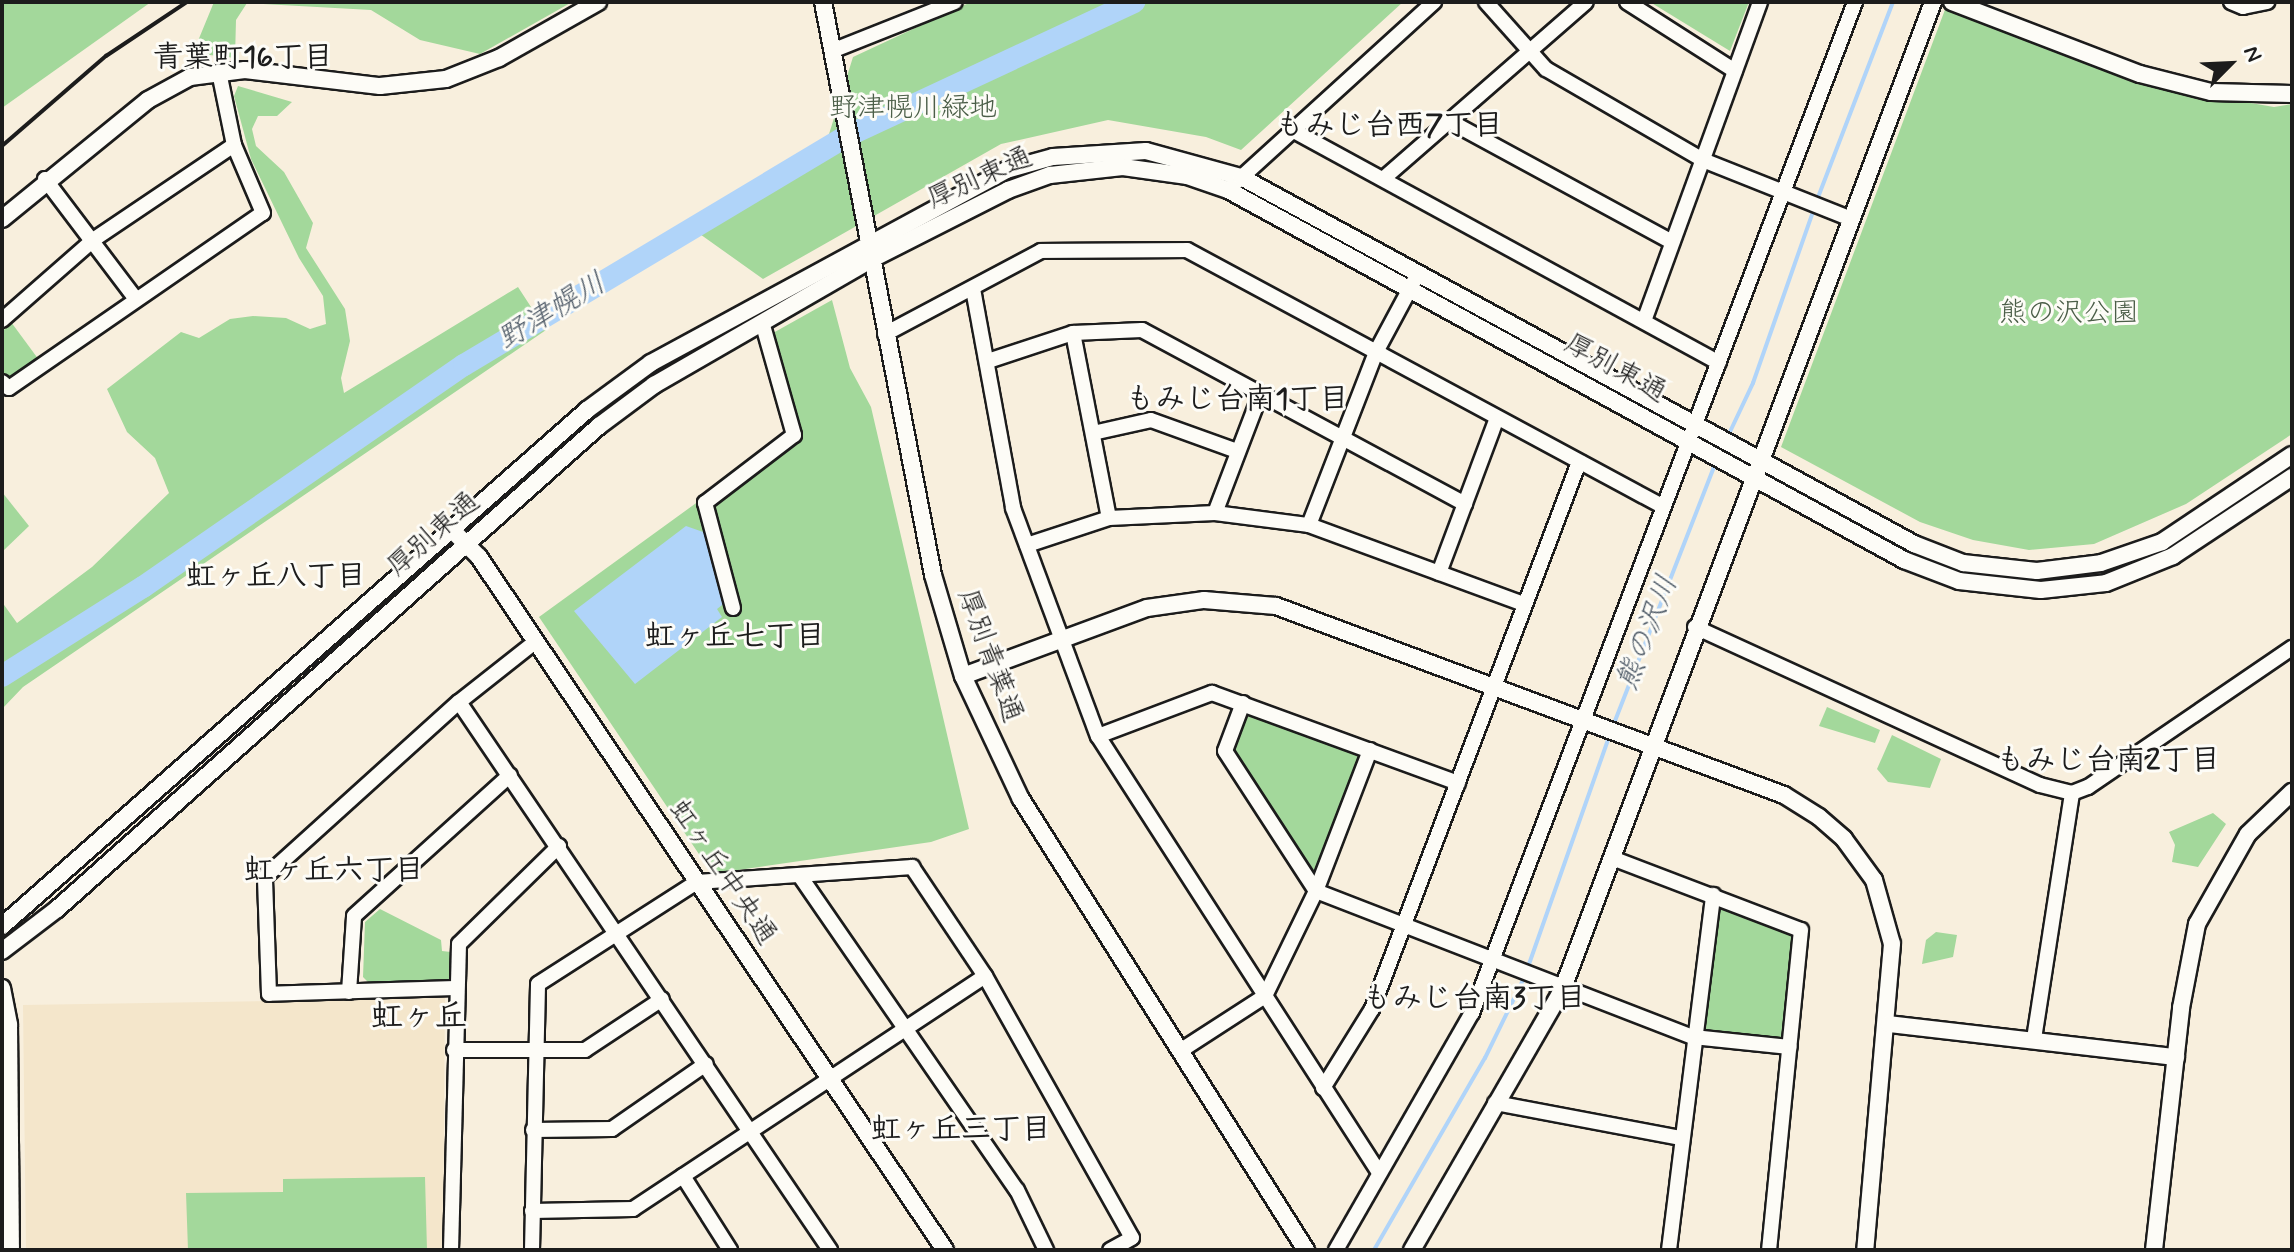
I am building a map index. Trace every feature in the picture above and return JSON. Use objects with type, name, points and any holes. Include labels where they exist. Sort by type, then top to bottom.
[{"type":"street","points":[[2,219],[45,179],[148,100],[190,77],[245,70],[380,86],[446,79],[499,58],[598,2]]},
{"type":"street","name":"厚別青葉通","points":[[823,2],[933,575],[963,676],[1021,799],[1306,1250]]},
{"type":"street","points":[[832,51],[955,2]]},
{"type":"street","points":[[1228,190],[1434,2]]},
{"type":"street","points":[[1486,2],[1546,69],[1703,160],[1843,216]]},
{"type":"street","points":[[1383,179],[1586,2]]},
{"type":"street","points":[[1627,2],[1735,71]]},
{"type":"street","points":[[1644,321],[1760,2]]},
{"type":"street","points":[[1336,1250],[1378,1171],[1472,1013],[1593,723],[1662,506],[1702,438],[1719,363],[1855,2]]},
{"type":"street","points":[[1412,1250],[1495,1103],[1556,986],[1612,858],[1695,627],[1763,460],[1843,216],[1933,2]]},
{"type":"street","points":[[1952,2],[2140,74],[2211,92],[2292,94]]},
{"type":"street","points":[[2231,2],[2243,7],[2267,2]]},
{"type":"street","points":[[2,382],[9,388],[135,298],[263,213],[234,145],[219,72]]},
{"type":"street","points":[[1451,122],[1672,242]]},
{"type":"street","points":[[1292,130],[1719,363]]},
{"type":"street","points":[[2,320],[93,240],[234,145]]},
{"type":"street","name":"厚別東通","points":[[2,951],[127,847],[458,536],[587,410],[651,363],[869,241],[1006,170],[1053,157],[1146,151],[1241,177],[1414,280],[1702,438],[1743,450],[1914,544],[1963,563],[2037,571],[2101,563],[2162,542],[2292,455]]},
{"type":"street","name":"厚別東通","points":[[2,926],[114,832],[248,707],[610,417],[762,322],[872,259],[1008,190],[1050,175],[1123,167],[1155,169],[1228,190],[1414,280]]},
{"type":"street","points":[[45,179],[135,298]]},
{"type":"street","points":[[885,334],[1041,251],[1187,250],[1662,506]]},
{"type":"street","points":[[1309,525],[1376,352],[1414,280]]},
{"type":"street","points":[[973,289],[1013,508],[1098,736],[1378,1171]]},
{"type":"street","points":[[733,608],[705,503],[794,435],[762,322]]},
{"type":"street","points":[[988,361],[1073,333],[1142,330],[1465,504]]},
{"type":"street","points":[[1073,333],[1109,518]]},
{"type":"street","points":[[1215,513],[1260,395]]},
{"type":"street","points":[[1439,573],[1497,418]]},
{"type":"street","points":[[1093,433],[1151,420],[1237,451]]},
{"type":"street","name":"厚別東通","points":[[1702,438],[1735,468],[1904,560],[1959,581],[2041,590],[2106,583],[2173,556],[2292,477]]},
{"type":"street","points":[[1323,1088],[1372,1009],[1579,462]]},
{"type":"street","points":[[1027,545],[1109,518],[1215,513],[1309,525],[1524,604]]},
{"type":"street","name":"虹ヶ丘中央通","points":[[458,536],[535,642],[945,1250]]},
{"type":"street","points":[[963,676],[1147,608],[1204,600],[1276,606],[1784,795],[1844,839],[1885,905],[1892,944],[1889,1024],[1865,1250]]},
{"type":"street","points":[[1695,627],[2040,785],[2072,793],[2088,787],[2292,648]]},
{"type":"street","points":[[456,988],[269,994],[265,877],[459,702],[535,642]]},
{"type":"street","points":[[1098,736],[1212,693],[1458,783]]},
{"type":"street","points":[[459,702],[830,1250]]},
{"type":"street","points":[[1243,703],[1225,751],[1316,891],[1693,1037],[1789,1047]]},
{"type":"street","points":[[1180,1051],[1265,996],[1316,891],[1370,750]]},
{"type":"street","points":[[349,992],[354,916],[510,775]]},
{"type":"street","points":[[2154,1250],[2187,963],[2201,914],[2248,834],[2292,792]]},
{"type":"street","points":[[2034,1039],[2072,793]]},
{"type":"street","points":[[114,832],[127,847]]},
{"type":"street","points":[[451,1250],[459,944],[559,846]]},
{"type":"street","points":[[1612,858],[1801,930],[1769,1250]]},
{"type":"street","points":[[532,1250],[534,1050],[538,984],[697,882],[912,867],[985,976],[1132,1238],[1110,1250]]},
{"type":"street","points":[[800,876],[1017,1190],[1046,1250]]},
{"type":"street","points":[[1669,1250],[1680,1138],[1713,895]]},
{"type":"street","points":[[532,1211],[633,1209],[985,976]]},
{"type":"street","points":[[2,988],[9,1025],[11,1250]]},
{"type":"street","points":[[454,1050],[585,1050],[662,999]]},
{"type":"street","points":[[1889,1024],[2176,1057]]},
{"type":"street","points":[[533,1130],[612,1129],[706,1064]]},
{"type":"street","points":[[1495,1103],[1680,1138]]},
{"type":"street","points":[[683,1176],[724,1248]]},
{"type":"shaded area","points":[[445,998],[443,1250],[26,1250],[23,1005]]},
{"type":"green space","points":[[2,2],[151,2],[2,108]]},
{"type":"green space","points":[[214,2],[572,2],[480,54],[420,40],[371,10],[247,3],[236,20],[235,58],[193,53]]},
{"type":"green space","name":"野津幌川緑地","points":[[971,2],[1403,2],[1241,150],[1206,137],[1108,120],[1001,144],[763,279],[697,232],[820,163],[853,57]]},
{"type":"green space","points":[[1650,2],[1749,2],[1730,51]]},
{"type":"green space","name":"熊の沢公園","points":[[1946,7],[2140,84],[2274,107],[2292,104],[2292,434],[2186,504],[2094,544],[2029,550],[1973,540],[1920,522],[1781,447]]},
{"type":"green space","points":[[238,86],[292,102],[277,116],[258,116],[252,129],[256,146],[284,172],[313,223],[306,248],[345,309],[350,341],[341,378],[344,393],[518,287],[546,330],[23,687],[2,709],[2,602],[17,623],[92,567],[169,493],[155,458],[127,432],[107,389],[181,332],[199,338],[230,319],[253,316],[286,318],[310,329],[326,324],[323,296],[299,258],[251,159],[234,96]]},
{"type":"green space","points":[[832,300],[850,368],[871,407],[969,829],[931,842],[718,873],[709,869],[539,617],[721,485],[727,491],[802,439],[773,333]]},
{"type":"green space","points":[[11,322],[39,360],[8,381],[2,375],[2,332]]},
{"type":"green space","points":[[2,492],[29,526],[2,552]]},
{"type":"green space","points":[[1243,703],[1370,750],[1316,891],[1225,751]]},
{"type":"green space","points":[[1827,707],[1880,730],[1875,743],[1819,726]]},
{"type":"green space","points":[[1892,735],[1941,759],[1930,788],[1888,782],[1877,769]]},
{"type":"green space","points":[[2213,813],[2226,824],[2198,867],[2172,862],[2175,845],[2169,832]]},
{"type":"green space","points":[[1713,895],[1801,930],[1789,1047],[1693,1037]]},
{"type":"green space","points":[[380,909],[441,940],[442,951],[451,952],[450,982],[370,984],[363,977],[365,922]]},
{"type":"green space","points":[[1936,932],[1957,935],[1953,957],[1922,964],[1926,940]]},
{"type":"green space","points":[[425,1177],[427,1250],[188,1250],[186,1193],[283,1192],[283,1179]]},
{"type":"water","points":[[686,526],[706,533],[726,602],[717,609],[722,617],[635,684],[574,611]]},
{"type":"waterway","name":"野津幌川","points":[[2,676],[143,587],[464,365],[847,136],[1134,2]]},
{"type":"waterway","name":"熊の沢川","points":[[1817,200],[1893,2]]},
{"type":"waterway","name":"熊の沢川","points":[[1728,436],[1753,383],[1814,209]]},
{"type":"waterway","name":"熊の沢川","points":[[1613,726],[1716,462]]},
{"type":"waterway","name":"熊の沢川","points":[[1528,967],[1610,734]]},
{"type":"waterway","name":"熊の沢川","points":[[1374,1250],[1485,1058],[1525,976]]},
{"type":"railway","points":[[2,146],[106,56],[187,2]]},
{"type":"district","name":"青葉町16丁目","points":[[243,58]]},
{"type":"district","name":"もみじ台西7丁目","points":[[1389,126]]},
{"type":"district","name":"もみじ台南1丁目","points":[[1237,400]]},
{"type":"district","name":"虹ヶ丘八丁目","points":[[276,577]]},
{"type":"district","name":"虹ヶ丘七丁目","points":[[735,637]]},
{"type":"district","name":"もみじ台南2丁目","points":[[2108,761]]},
{"type":"district","name":"虹ヶ丘六丁目","points":[[334,871]]},
{"type":"district","name":"もみじ台南3丁目","points":[[1474,999]]},
{"type":"district","name":"虹ヶ丘","points":[[419,1017]]},
{"type":"district","name":"虹ヶ丘三丁目","points":[[961,1130]]}]
